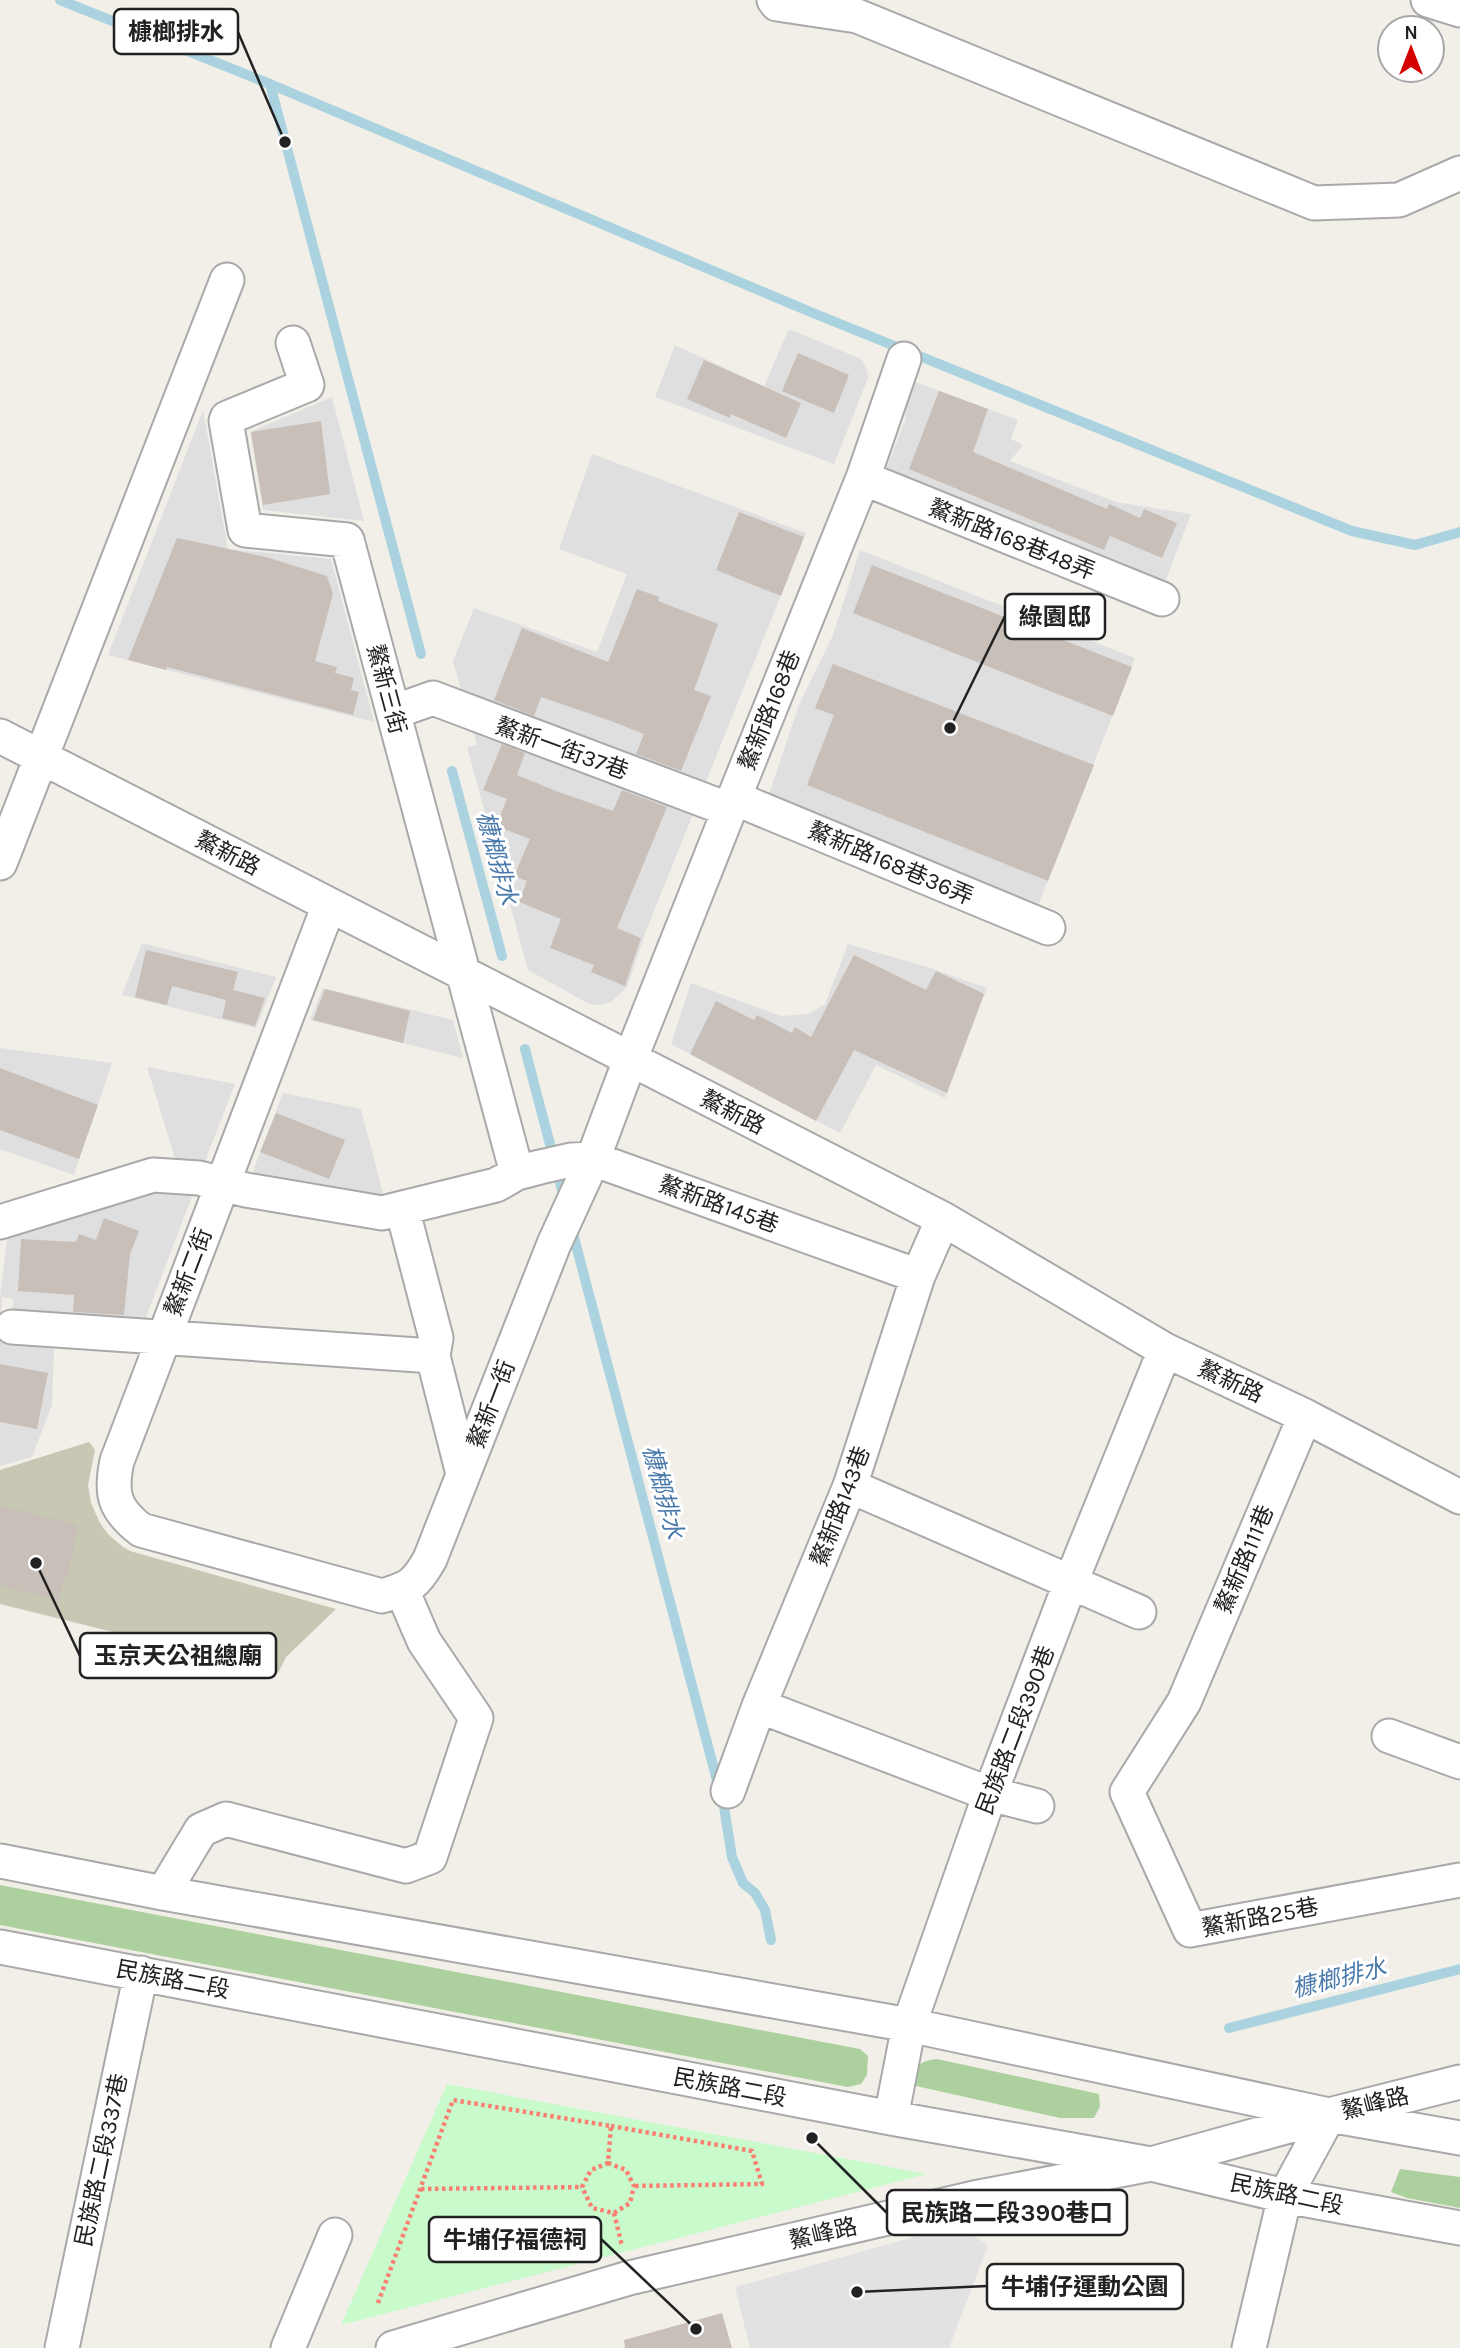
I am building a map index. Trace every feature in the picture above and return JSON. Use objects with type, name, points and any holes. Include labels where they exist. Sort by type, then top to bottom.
[{"type":"street","points":[[774,0],[777,4],[857,16],[1314,203],[1399,200],[1460,173]]},
{"type":"street","points":[[1429,0],[1460,10]]},
{"type":"street","points":[[0,863],[228,280]]},
{"type":"street","name":"鰲新三街","points":[[293,343],[307,385],[227,418],[226,421],[245,530],[347,540],[463,973],[561,1168]]},
{"type":"street","name":"鰲新路168巷","points":[[630,1060],[863,478],[904,359]]},
{"type":"street","name":"鰲新路168巷48弄","points":[[863,478],[1162,599]]},
{"type":"street","name":"鰲新一街37巷","points":[[394,712],[433,698],[732,804]]},
{"type":"street","name":"鰲新路","points":[[0,736],[943,1219],[1166,1350],[1305,1416],[1460,1497]]},
{"type":"street","name":"鰲新路168巷36弄","points":[[732,804],[1048,928]]},
{"type":"street","name":"鰲新二街","points":[[329,905],[163,1338],[117,1461],[112,1484],[115,1498],[125,1518],[141,1530],[382,1597],[402,1590]]},
{"type":"street","name":"鰲新一街","points":[[402,1590],[419,1579],[430,1559],[554,1244],[561,1168],[630,1060]]},
{"type":"street","points":[[0,1222],[153,1175],[199,1178],[246,1190],[382,1213],[561,1168]]},
{"type":"street","name":"鰲新路145巷","points":[[561,1168],[918,1276]]},
{"type":"street","points":[[402,1208],[436,1338],[433,1356],[463,1474]]},
{"type":"street","name":"鰲新路143巷","points":[[728,1791],[850,1486],[918,1276],[943,1219]]},
{"type":"street","points":[[12,1327],[433,1356]]},
{"type":"street","name":"民族路二段390巷","points":[[891,2118],[909,2025],[990,1794],[1070,1584],[1166,1350]]},
{"type":"street","name":"鰲新路111巷","points":[[1184,1702],[1305,1416]]},
{"type":"street","points":[[850,1486],[1139,1612]]},
{"type":"street","points":[[163,1893],[201,1830],[226,1819],[406,1866],[430,1857],[476,1718],[424,1641],[402,1590]]},
{"type":"street","name":"鰲新路25巷","points":[[1184,1702],[1127,1792],[1190,1930],[1460,1880]]},
{"type":"street","points":[[760,1706],[990,1794],[1037,1806]]},
{"type":"street","points":[[1389,1736],[1460,1762]]},
{"type":"street","points":[[0,1861],[163,1893],[909,2025],[1329,2115],[1460,2138]]},
{"type":"street","name":"民族路二段","points":[[0,1947],[891,2118],[1151,2164],[1285,2196],[1460,2228]]},
{"type":"street","name":"民族路二段337巷","points":[[62,2348],[141,1973]]},
{"type":"street","name":"鰲峰路","points":[[393,2348],[629,2278],[974,2198],[1151,2164],[1460,2082]]},
{"type":"street","points":[[1249,2348],[1285,2196],[1329,2115]]},
{"type":"street","points":[[288,2348],[335,2235]]},
{"type":"path","points":[[378,2302],[453,2099],[752,2151],[762,2184],[634,2186]]},
{"type":"path","points":[[608,2163],[611,2126]]},
{"type":"path","points":[[608,2163],[626,2170],[634,2186],[630,2203],[614,2213],[592,2208],[582,2187],[591,2170],[608,2163]]},
{"type":"path","points":[[421,2189],[582,2187]]},
{"type":"shaded area","points":[[789,329],[861,359],[867,370],[868,378],[834,464],[655,397],[675,345],[764,386]]},
{"type":"shaded area","points":[[913,381],[1018,420],[1011,439],[1023,445],[1010,461],[1116,502],[1191,514],[1157,603],[879,487],[905,421],[906,400]]},
{"type":"shaded area","points":[[332,397],[364,521],[263,510],[250,432]]},
{"type":"shaded area","points":[[203,410],[228,549],[331,559],[374,722],[108,655]]},
{"type":"shaded area","points":[[592,454],[806,533],[646,931],[627,987],[611,1002],[600,1005],[589,1004],[528,970],[467,747],[477,745],[453,661],[474,608],[597,652],[627,574],[559,549]]},
{"type":"shaded area","points":[[860,550],[1135,658],[1036,911],[764,809],[799,705],[833,635]]},
{"type":"shaded area","points":[[142,943],[276,977],[256,1028],[122,995]]},
{"type":"shaded area","points":[[848,944],[987,988],[945,1098],[876,1065],[840,1133],[671,1044],[691,983],[781,1016],[808,1014],[825,1004]]},
{"type":"shaded area","points":[[323,988],[453,1020],[463,1058],[310,1020]]},
{"type":"shaded area","points":[[0,1048],[112,1063],[74,1175],[0,1149]]},
{"type":"shaded area","points":[[147,1067],[235,1084],[202,1169],[177,1165]]},
{"type":"shaded area","points":[[283,1093],[361,1109],[388,1213],[248,1184]]},
{"type":"shaded area","points":[[196,1186],[141,1330],[12,1319],[13,1299],[2,1297],[2,1318],[0,1317],[8,1233],[157,1187]]},
{"type":"shaded area","points":[[0,1339],[54,1349],[52,1405],[32,1457],[0,1466]]},
{"type":"shaded area","points":[[89,1442],[95,1450],[88,1485],[91,1503],[108,1534],[123,1547],[336,1609],[286,1657],[278,1673],[0,1604],[0,1470]]},
{"type":"shaded area","points":[[957,2225],[988,2245],[949,2348],[750,2348],[735,2287]]},
{"type":"green space","points":[[0,1885],[860,2049],[868,2056],[867,2075],[861,2084],[848,2087],[0,1925]]},
{"type":"green space","points":[[937,2059],[1099,2094],[1100,2106],[1094,2118],[1060,2118],[916,2086],[916,2074],[921,2063]]},
{"type":"green space","points":[[447,2084],[927,2174],[341,2325]]},
{"type":"green space","points":[[1400,2169],[1460,2177],[1460,2208],[1407,2198],[1391,2192]]},
{"type":"building","points":[[798,353],[849,375],[834,413],[782,391]]},
{"type":"building","points":[[704,360],[801,403],[786,438],[731,414],[730,418],[687,399]]},
{"type":"building","points":[[939,391],[988,409],[973,452],[1107,509],[1109,504],[1140,518],[1144,509],[1177,523],[1162,558],[1110,536],[1104,550],[909,469]]},
{"type":"building","points":[[321,421],[330,494],[263,505],[251,432]]},
{"type":"building","points":[[739,512],[804,537],[781,596],[716,570]]},
{"type":"building","points":[[177,538],[266,557],[327,576],[333,594],[315,661],[337,667],[335,673],[354,678],[351,690],[359,692],[353,715],[167,667],[166,670],[128,660]]},
{"type":"building","points":[[872,565],[1132,667],[1113,716],[853,613]]},
{"type":"building","points":[[637,589],[659,597],[658,601],[718,624],[694,690],[711,696],[681,771],[636,754],[644,734],[611,721],[541,697],[534,716],[494,700],[522,628],[608,662]]},
{"type":"building","points":[[833,664],[1094,765],[1048,881],[807,785],[834,715],[815,708]]},
{"type":"building","points":[[502,744],[525,753],[517,775],[556,791],[613,811],[622,790],[667,807],[617,928],[641,938],[625,986],[591,972],[594,965],[550,948],[561,919],[519,902],[527,881],[514,876],[530,839],[496,826],[507,799],[483,790]]},
{"type":"building","points":[[146,950],[238,972],[233,990],[265,998],[255,1026],[222,1018],[226,1000],[172,986],[167,1005],[135,997]]},
{"type":"building","points":[[854,955],[926,990],[936,971],[984,994],[947,1093],[854,1050],[816,1121],[690,1054],[716,1001],[754,1020],[757,1015],[792,1033],[795,1027],[811,1037]]},
{"type":"building","points":[[325,989],[410,1011],[403,1043],[313,1020]]},
{"type":"building","points":[[0,1068],[98,1105],[79,1159],[0,1130]]},
{"type":"building","points":[[276,1113],[345,1140],[329,1179],[260,1152]]},
{"type":"building","points":[[104,1218],[139,1231],[130,1254],[124,1315],[73,1312],[74,1295],[18,1291],[21,1239],[76,1242],[79,1234],[96,1240]]},
{"type":"building","points":[[0,1364],[48,1373],[37,1429],[0,1422]]},
{"type":"building","points":[[0,1506],[78,1525],[68,1577],[65,1576],[59,1600],[0,1586]]},
{"type":"building","points":[[722,2313],[732,2348],[625,2348],[624,2340]]},
{"type":"waterway","name":"槺榔排水","points":[[60,0],[270,84],[421,654]]},
{"type":"waterway","points":[[270,84],[813,313],[1352,531],[1415,545],[1460,532]]},
{"type":"waterway","name":"槺榔排水","points":[[452,771],[502,956]]},
{"type":"waterway","name":"槺榔排水","points":[[525,1049],[564,1198]]},
{"type":"waterway","name":"槺榔排水","points":[[571,1226],[724,1807],[732,1857],[743,1883],[755,1893],[765,1910],[771,1940]]},
{"type":"waterway","name":"槺榔排水","points":[[1229,2028],[1460,1969]]},
{"type":"place","name":"槺榔排水","points":[[285,142]]},
{"type":"place","name":"綠園邸","points":[[950,728]]},
{"type":"place","name":"玉京天公祖總廟","points":[[36,1563]]},
{"type":"place","name":"民族路二段390巷口","points":[[812,2138]]},
{"type":"place","name":"牛埔仔運動公園","points":[[857,2292]]},
{"type":"place","name":"牛埔仔福德祠","points":[[696,2329]]}]
